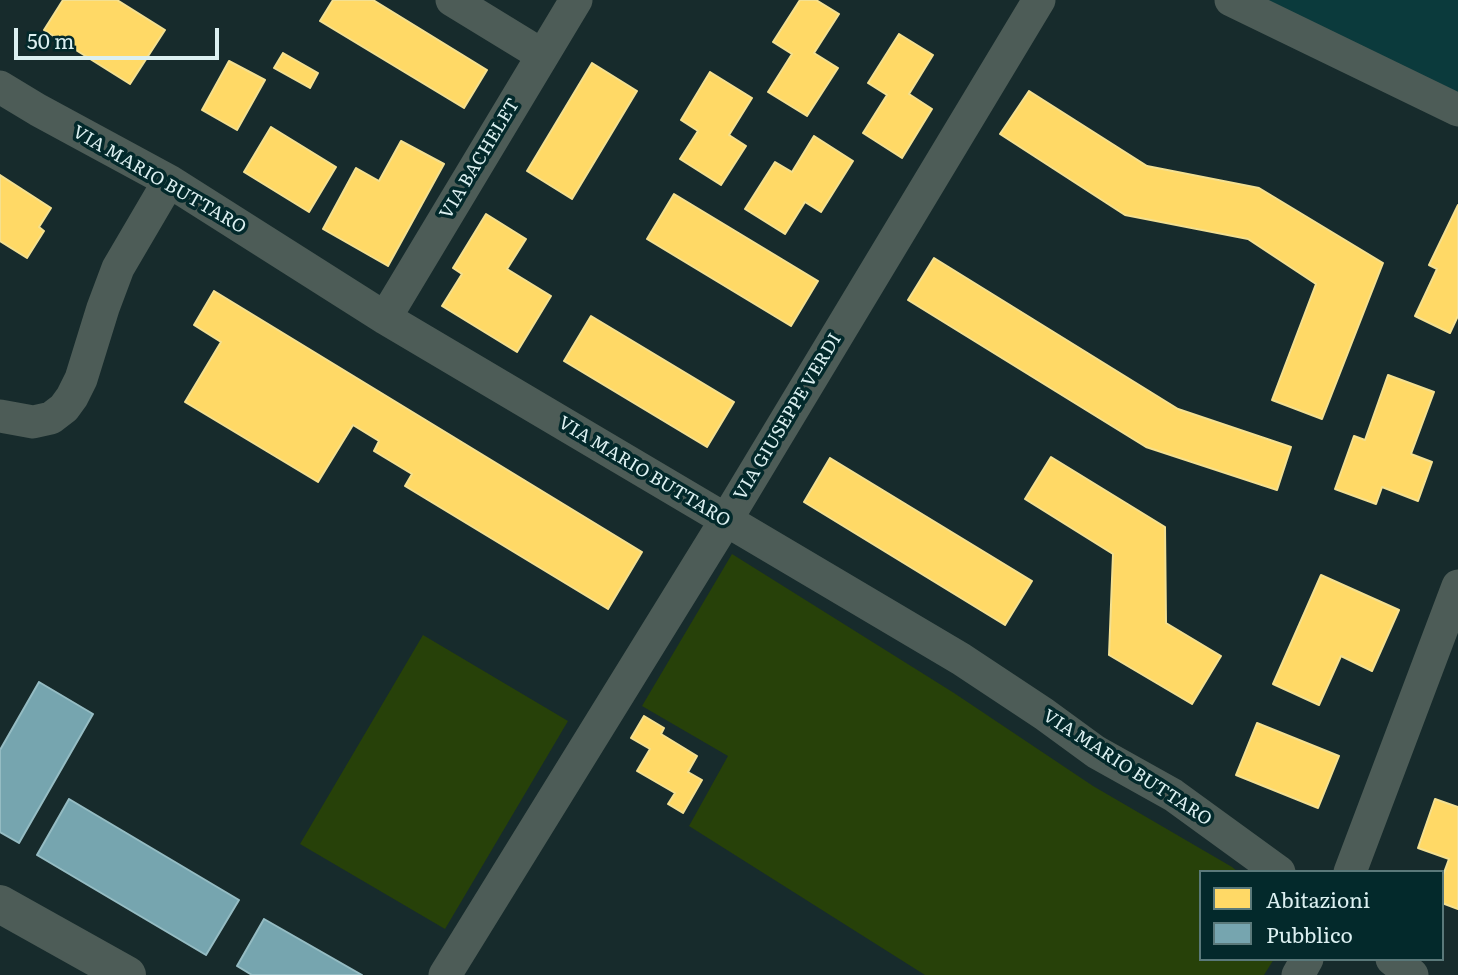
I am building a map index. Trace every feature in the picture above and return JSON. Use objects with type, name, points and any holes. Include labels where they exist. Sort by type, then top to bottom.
[{"type":"street","points":[[452,0],[542,55]]},
{"type":"street","name":"VIA BACHELET","points":[[385,318],[576,0]]},
{"type":"street","name":"VIA GIUSEPPE VERDI","points":[[444,975],[726,520],[1039,0]]},
{"type":"street","points":[[1231,0],[1458,110]]},
{"type":"street","name":"VIA MARIO BUTTARO","points":[[0,87],[169,181],[385,318],[988,676],[1096,752],[1173,795],[1276,870]]},
{"type":"street","points":[[0,416],[33,422],[51,418],[64,408],[72,397],[81,379],[118,268],[169,181]]},
{"type":"street","points":[[1351,870],[1458,586]]},
{"type":"street","points":[[0,904],[127,975]]},
{"type":"street","points":[[1394,961],[1412,975]]},
{"type":"shaded area","points":[[1261,0],[1458,0],[1458,98]]},
{"type":"green space","points":[[732,554],[954,693],[1093,786],[1232,867],[1236,870],[1199,870],[1199,961],[1273,961],[1264,975],[925,975],[689,826],[728,756],[642,706]]},
{"type":"green space","points":[[423,635],[568,721],[445,929],[300,844]]},
{"type":"building: Abitazioni","points":[[63,0],[117,0],[165,30],[130,84],[44,30]]},
{"type":"building: Abitazioni","points":[[333,0],[373,0],[487,70],[464,108],[320,21]]},
{"type":"building: Abitazioni","points":[[800,0],[816,0],[839,14],[814,53],[838,68],[807,116],[768,92],[792,54],[773,42]]},
{"type":"building: Abitazioni","points":[[899,34],[933,55],[909,94],[932,109],[902,158],[863,133],[887,95],[868,83]]},
{"type":"building: Abitazioni","points":[[283,53],[318,73],[310,88],[274,68]]},
{"type":"building: Abitazioni","points":[[229,61],[265,80],[237,130],[202,110]]},
{"type":"building: Abitazioni","points":[[592,63],[637,91],[572,199],[527,171]]},
{"type":"building: Abitazioni","points":[[710,72],[752,98],[729,135],[746,146],[721,185],[680,159],[698,131],[681,120]]},
{"type":"building: Abitazioni","points":[[1029,91],[1147,166],[1259,188],[1383,263],[1322,419],[1272,400],[1316,284],[1248,239],[1125,215],[1000,134]]},
{"type":"building: Abitazioni","points":[[271,127],[336,167],[309,212],[244,172]]},
{"type":"building: Abitazioni","points":[[814,136],[853,161],[821,212],[805,202],[785,234],[745,209],[775,162],[792,172]]},
{"type":"building: Abitazioni","points":[[401,141],[444,164],[388,266],[323,229],[356,168],[379,181]]},
{"type":"building: Abitazioni","points":[[0,175],[51,208],[39,227],[44,231],[27,258],[0,241]]},
{"type":"building: Abitazioni","points":[[674,194],[818,281],[791,326],[647,239]]},
{"type":"building: Abitazioni","points":[[1458,205],[1458,316],[1450,333],[1415,316],[1437,269],[1429,265]]},
{"type":"building: Abitazioni","points":[[486,214],[526,239],[507,269],[551,296],[517,352],[442,306],[462,274],[453,268]]},
{"type":"building: Abitazioni","points":[[934,258],[1178,409],[1291,447],[1277,490],[1146,447],[908,300]]},
{"type":"building: Abitazioni","points":[[214,291],[642,552],[608,609],[405,486],[412,474],[374,451],[379,441],[353,425],[318,482],[185,402],[221,342],[194,325]]},
{"type":"building: Abitazioni","points":[[591,316],[734,402],[707,447],[564,361]]},
{"type":"building: Abitazioni","points":[[1388,375],[1434,392],[1411,454],[1432,462],[1418,501],[1382,487],[1376,504],[1335,489],[1354,436],[1365,440]]},
{"type":"building: Abitazioni","points":[[1051,457],[1165,527],[1166,623],[1221,656],[1192,704],[1109,655],[1113,554],[1025,499]]},
{"type":"building: Abitazioni","points":[[830,458],[1032,581],[1005,625],[804,502]]},
{"type":"building: Abitazioni","points":[[1321,575],[1399,610],[1372,671],[1341,656],[1319,705],[1273,684]]},
{"type":"building: Abitazioni","points":[[644,716],[664,728],[661,734],[697,756],[688,772],[702,780],[683,813],[668,804],[675,793],[637,771],[650,749],[631,738]]},
{"type":"building: Abitazioni","points":[[1257,723],[1339,756],[1318,808],[1236,775]]},
{"type":"building: Abitazioni","points":[[1435,799],[1458,807],[1458,909],[1444,904],[1444,873],[1449,859],[1418,848]]},
{"type":"building: Pubblico","points":[[39,682],[93,714],[19,843],[0,832],[0,750]]},
{"type":"building: Pubblico","points":[[69,799],[239,900],[206,955],[37,855]]},
{"type":"building: Pubblico","points":[[264,919],[362,975],[252,975],[237,966]]}]
